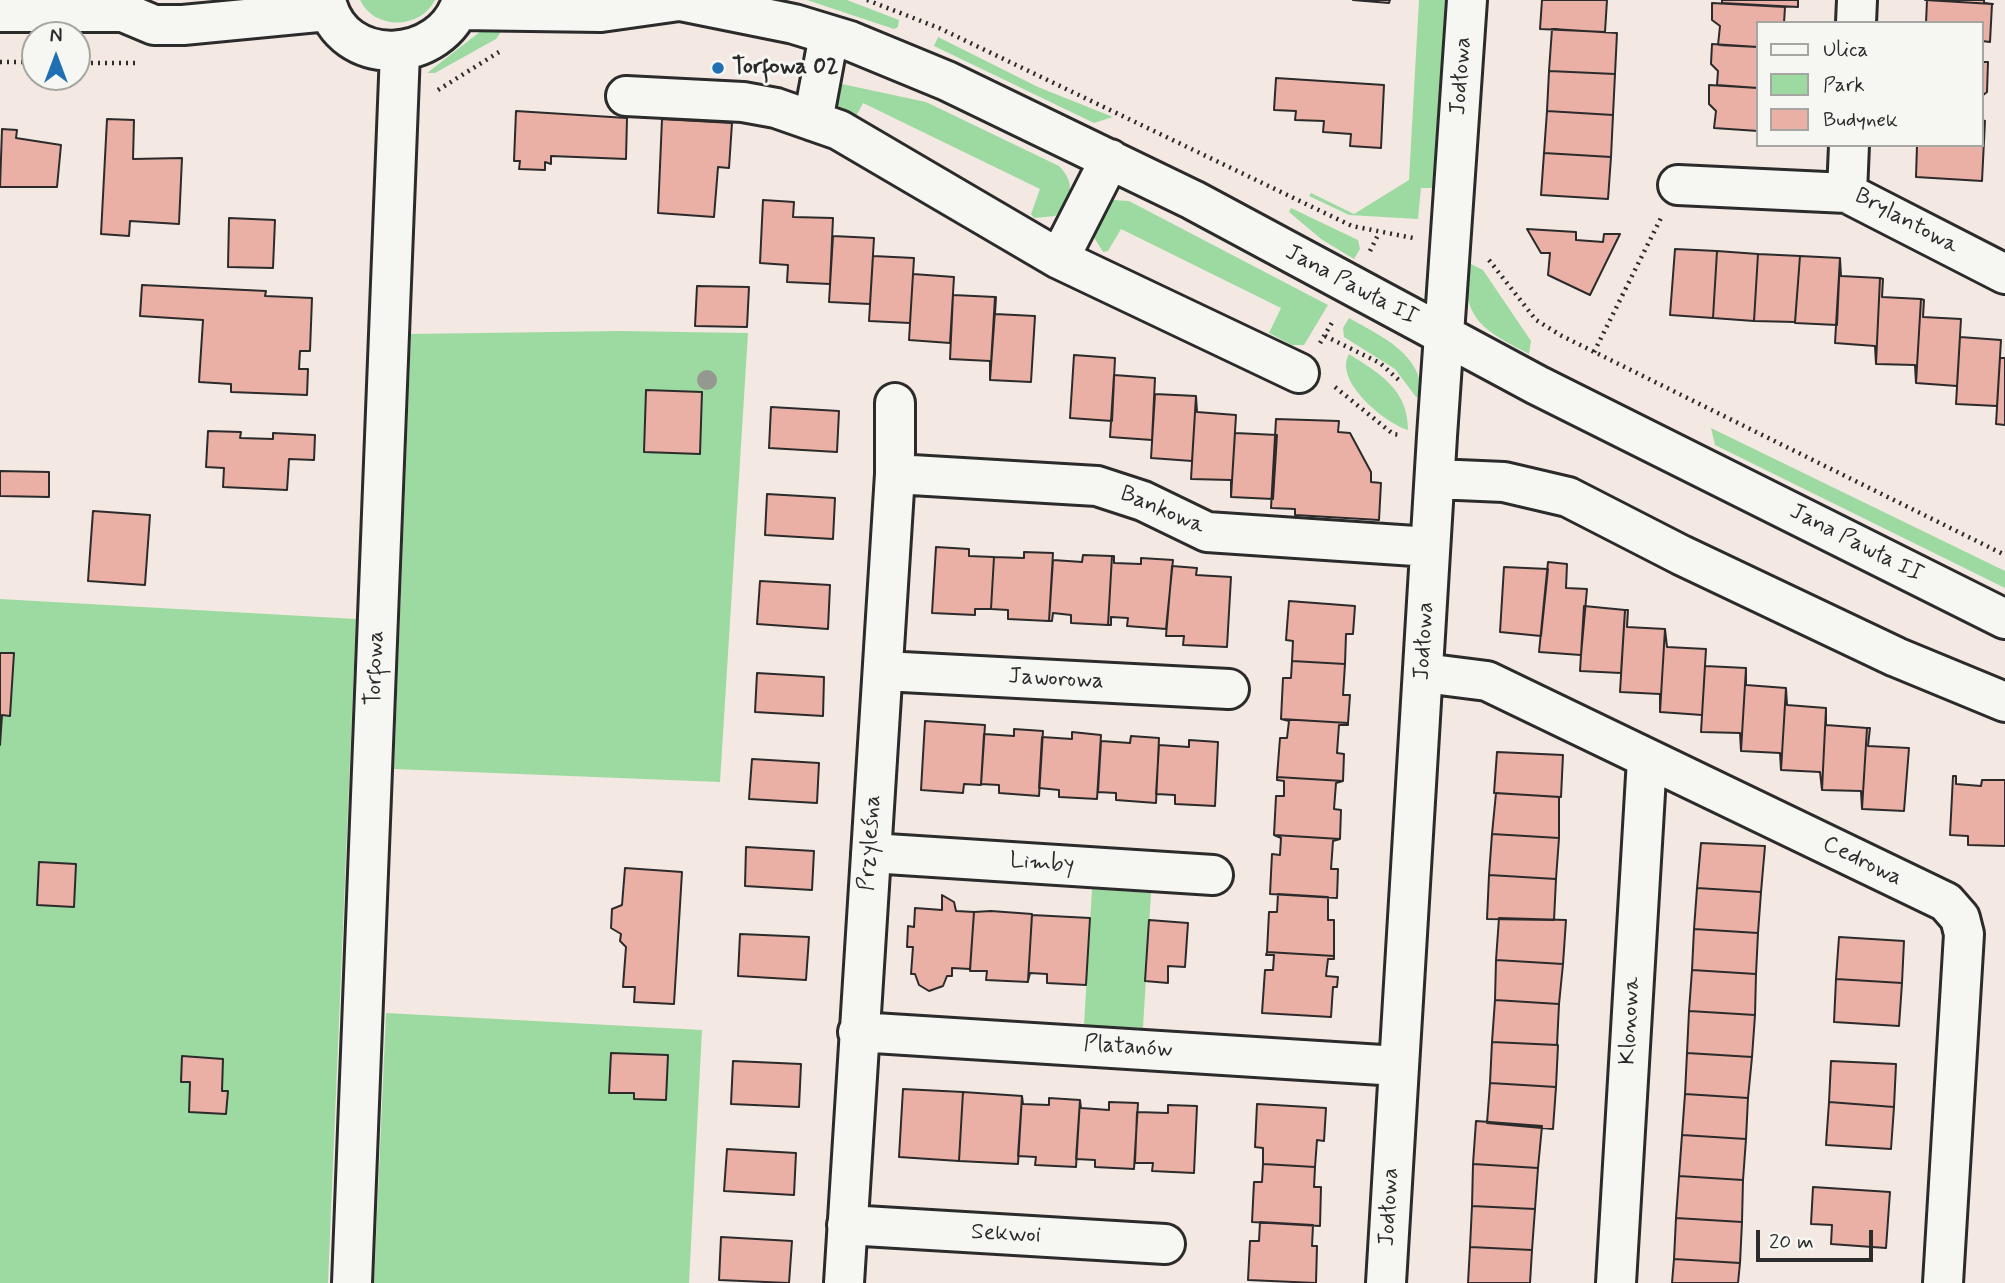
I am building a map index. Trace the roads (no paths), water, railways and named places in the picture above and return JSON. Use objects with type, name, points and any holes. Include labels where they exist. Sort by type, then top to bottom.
[{"type":"street","name":"Jodłowa","points":[[1386,1283],[1430,547],[1467,0]]},
{"type":"street","points":[[1856,21],[1857,0]]},
{"type":"street","name":"Jana Pawła II","points":[[460,5],[601,12],[677,1],[768,18],[829,35],[903,61],[1193,200],[1445,336],[2005,619]]},
{"type":"street","points":[[0,12],[133,6],[154,25],[183,25],[327,5],[336,24],[357,43],[373,49],[400,52],[423,46],[442,33],[460,5]]},
{"type":"street","points":[[813,121],[829,35]]},
{"type":"street","name":"Torfowa","points":[[352,1283],[400,52]]},
{"type":"street","points":[[626,96],[743,102],[776,108],[839,130],[1059,259],[1299,373]]},
{"type":"street","name":"Brylantowa","points":[[1849,147],[1847,192],[2005,274]]},
{"type":"street","points":[[1059,259],[1110,159]]},
{"type":"street","points":[[1678,185],[1847,192]]},
{"type":"street","name":"Przyleśna","points":[[844,1283],[895,474],[895,403]]},
{"type":"street","name":"Bankowa","points":[[895,474],[1097,486],[1143,501],[1206,532],[1430,547]]},
{"type":"street","points":[[1435,479],[1504,482],[1568,497],[1681,555],[1884,651],[2005,702]]},
{"type":"street","name":"Jaworowa","points":[[883,671],[1229,689]]},
{"type":"street","name":"Cedrowa","points":[[1424,673],[1487,681],[1946,902],[1960,918],[1964,933],[1943,1283]]},
{"type":"street","name":"Klonowa","points":[[1616,1283],[1647,759]]},
{"type":"street","name":"Limby","points":[[871,853],[1213,875]]},
{"type":"street","name":"Platanów","points":[[858,1032],[1398,1066]]},
{"type":"street","name":"Sekwoi","points":[[847,1226],[1165,1244]]},
{"type":"place","name":"Torfowa 02","points":[[718,68]]}]
